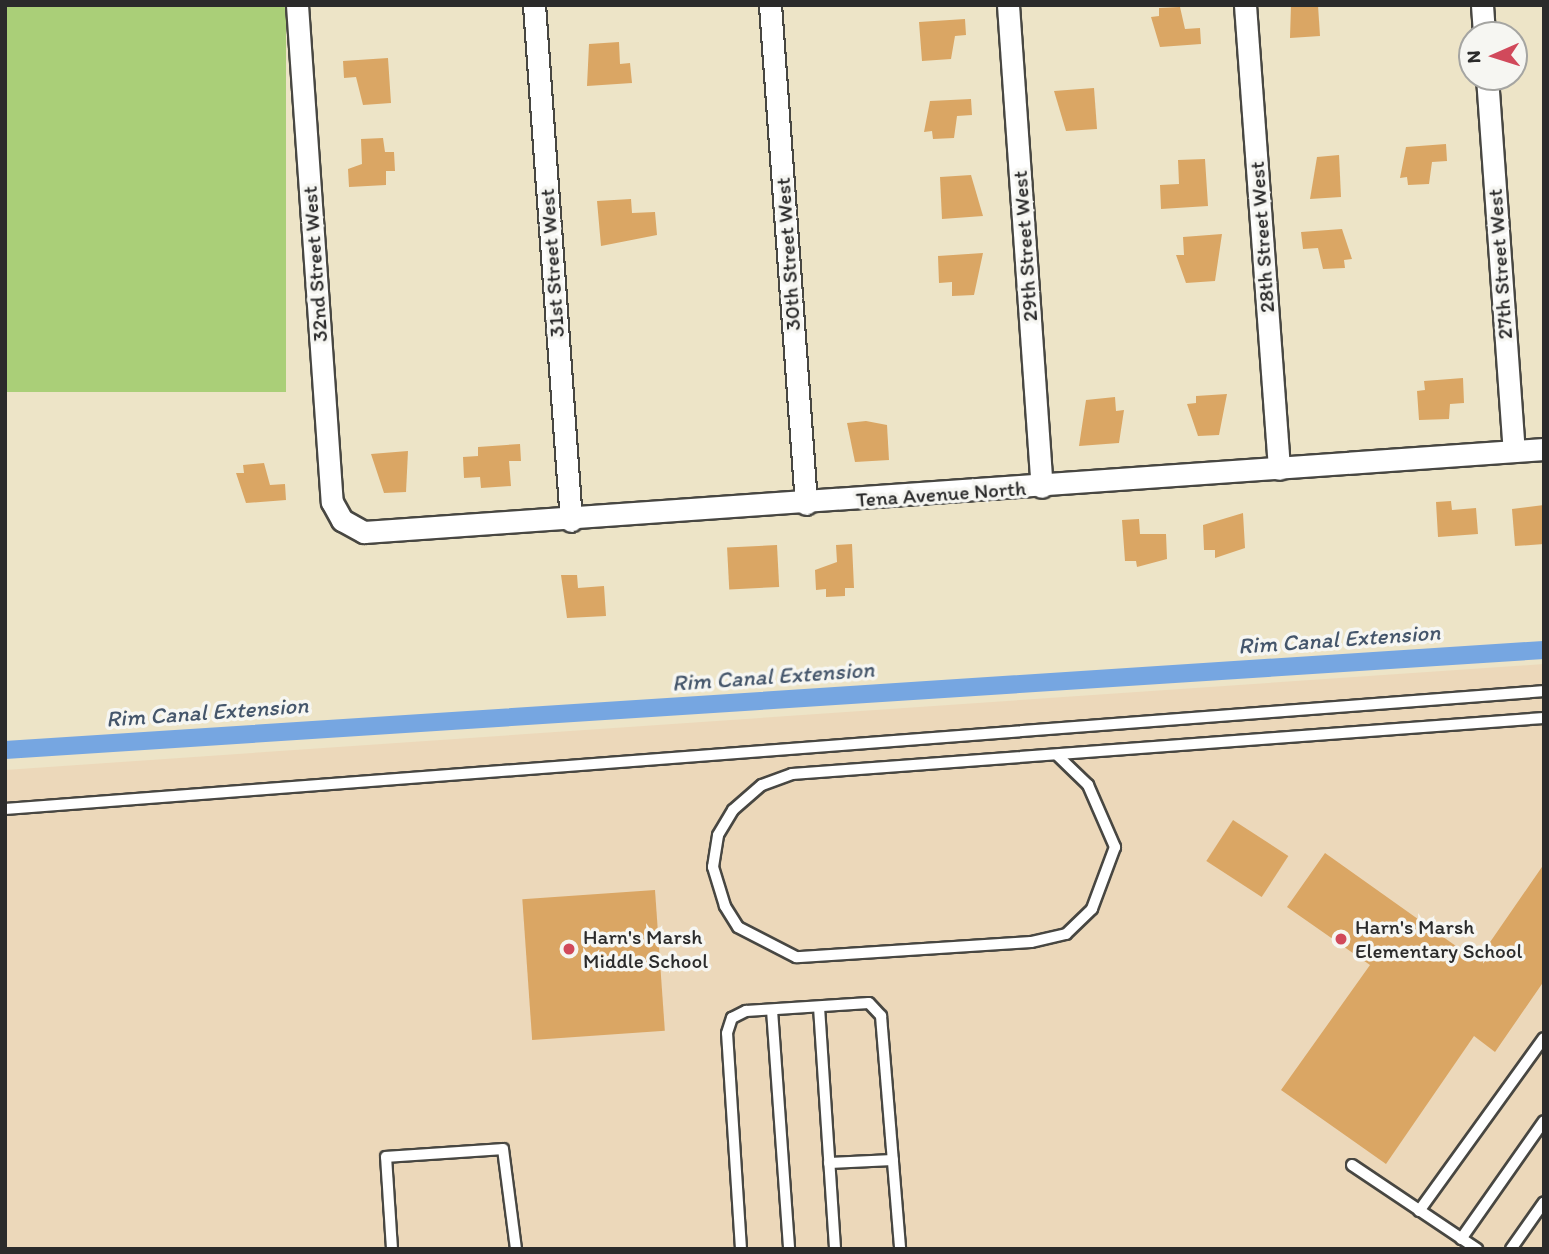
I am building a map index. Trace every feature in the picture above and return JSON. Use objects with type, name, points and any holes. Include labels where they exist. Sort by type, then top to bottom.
[{"type":"street","name":"32nd Street West","points":[[297,5],[332,502],[342,520]]},
{"type":"street","name":"31st Street West","points":[[534,5],[571,521]]},
{"type":"street","name":"30th Street West","points":[[770,5],[806,504]]},
{"type":"street","name":"29th Street West","points":[[1007,5],[1042,487]]},
{"type":"street","name":"28th Street West","points":[[1245,5],[1279,469]]},
{"type":"street","name":"27th Street West","points":[[1488,91],[1514,451]]},
{"type":"street","name":"Tena Avenue North","points":[[342,520],[383,535],[1544,449]]},
{"type":"lane","points":[[5,809],[1544,691]]},
{"type":"lane","points":[[1058,756],[1088,785],[1115,847],[1092,909],[1066,934],[1031,942],[796,957],[738,927],[725,906],[713,867],[718,835],[733,810],[762,785],[792,774],[1544,718]]},
{"type":"lane","points":[[741,1249],[726,1033],[732,1018],[772,1010],[869,1003],[881,1016],[900,1249]]},
{"type":"lane","points":[[819,1007],[835,1249]]},
{"type":"lane","points":[[772,1010],[789,1249]]},
{"type":"lane","points":[[1419,1211],[1544,1038]]},
{"type":"lane","points":[[1461,1238],[1544,1121]]},
{"type":"lane","points":[[392,1249],[386,1157],[503,1149],[516,1249]]},
{"type":"lane","points":[[829,1163],[893,1160]]},
{"type":"lane","points":[[1352,1165],[1476,1249]]},
{"type":"lane","points":[[1511,1249],[1544,1202]]},
{"type":"shaded area","name":"Harn's Marsh Middle School","points":[[1544,664],[1544,1249],[5,1249],[5,770]]},
{"type":"green space","points":[[5,5],[286,5],[286,392],[5,392]]},
{"type":"building","points":[[1291,5],[1318,5],[1320,36],[1290,38]]},
{"type":"building","points":[[1180,7],[1185,29],[1200,28],[1201,44],[1160,47],[1151,17],[1159,16],[1159,8]]},
{"type":"building","points":[[965,19],[966,35],[955,36],[951,59],[922,61],[919,22]]},
{"type":"building","points":[[619,42],[620,64],[630,63],[632,83],[587,86],[589,44]]},
{"type":"building","points":[[388,58],[391,103],[363,105],[356,77],[344,78],[343,61]]},
{"type":"building","points":[[1094,88],[1097,129],[1066,131],[1054,91]]},
{"type":"building","points":[[971,99],[972,115],[957,116],[954,138],[933,139],[932,131],[924,132],[930,101]]},
{"type":"building","points":[[383,138],[385,152],[394,152],[395,171],[386,171],[386,185],[349,187],[348,169],[362,164],[361,139]]},
{"type":"building","points":[[1446,144],[1447,161],[1432,162],[1429,184],[1408,185],[1407,177],[1400,178],[1406,147]]},
{"type":"building","points":[[1339,155],[1341,197],[1310,199],[1317,157]]},
{"type":"building","points":[[1205,159],[1208,206],[1161,209],[1160,185],[1179,184],[1178,160]]},
{"type":"building","points":[[971,175],[983,216],[942,219],[940,177]]},
{"type":"building","points":[[631,199],[632,213],[655,212],[657,235],[601,246],[597,201]]},
{"type":"building","points":[[1342,229],[1352,259],[1344,260],[1345,268],[1323,269],[1318,248],[1303,249],[1301,232]]},
{"type":"building","points":[[1222,234],[1215,281],[1186,283],[1176,255],[1184,255],[1183,237]]},
{"type":"building","points":[[983,253],[974,295],[952,296],[952,282],[939,283],[938,256]]},
{"type":"building","points":[[1463,378],[1464,403],[1450,404],[1449,419],[1419,420],[1417,391],[1425,390],[1424,381]]},
{"type":"building","points":[[1227,394],[1219,435],[1198,436],[1187,404],[1196,403],[1196,396]]},
{"type":"building","points":[[1115,397],[1116,411],[1124,410],[1119,443],[1079,446],[1086,400]]},
{"type":"building","points":[[866,421],[887,425],[889,460],[855,462],[847,423]]},
{"type":"building","points":[[520,444],[521,461],[509,461],[511,486],[481,488],[480,477],[464,478],[463,457],[478,456],[478,447]]},
{"type":"building","points":[[408,451],[406,492],[384,493],[371,454]]},
{"type":"building","points":[[264,463],[270,485],[285,484],[286,500],[246,503],[236,473],[244,473],[243,465]]},
{"type":"building","points":[[1451,501],[1452,510],[1476,508],[1478,534],[1438,537],[1436,502]]},
{"type":"building","points":[[1544,505],[1544,544],[1515,546],[1512,509]]},
{"type":"building","points":[[1243,513],[1245,548],[1215,558],[1215,550],[1204,550],[1203,525]]},
{"type":"building","points":[[1139,519],[1140,534],[1166,534],[1167,559],[1137,567],[1136,561],[1125,561],[1122,520]]},
{"type":"building","points":[[852,544],[854,588],[845,588],[845,596],[826,597],[826,589],[816,590],[815,570],[837,562],[836,545]]},
{"type":"building","points":[[777,545],[779,587],[729,590],[727,548]]},
{"type":"building","points":[[561,575],[577,575],[578,588],[604,586],[606,616],[567,618]]},
{"type":"building","points":[[1233,820],[1288,856],[1262,897],[1206,861]]},
{"type":"building","points":[[1325,853],[1477,961],[1544,864],[1544,981],[1495,1052],[1474,1036],[1386,1164],[1281,1090],[1370,965],[1287,907]]},
{"type":"building","points":[[655,890],[665,1031],[532,1040],[522,899]]},
{"type":"waterway","name":"Rim Canal Extension","points":[[5,750],[1544,650]]},
{"type":"place","name":"Harn's Marsh Elementary School","points":[[1341,939]]},
{"type":"place","name":"Harn's Marsh Middle School","points":[[569,949]]}]
